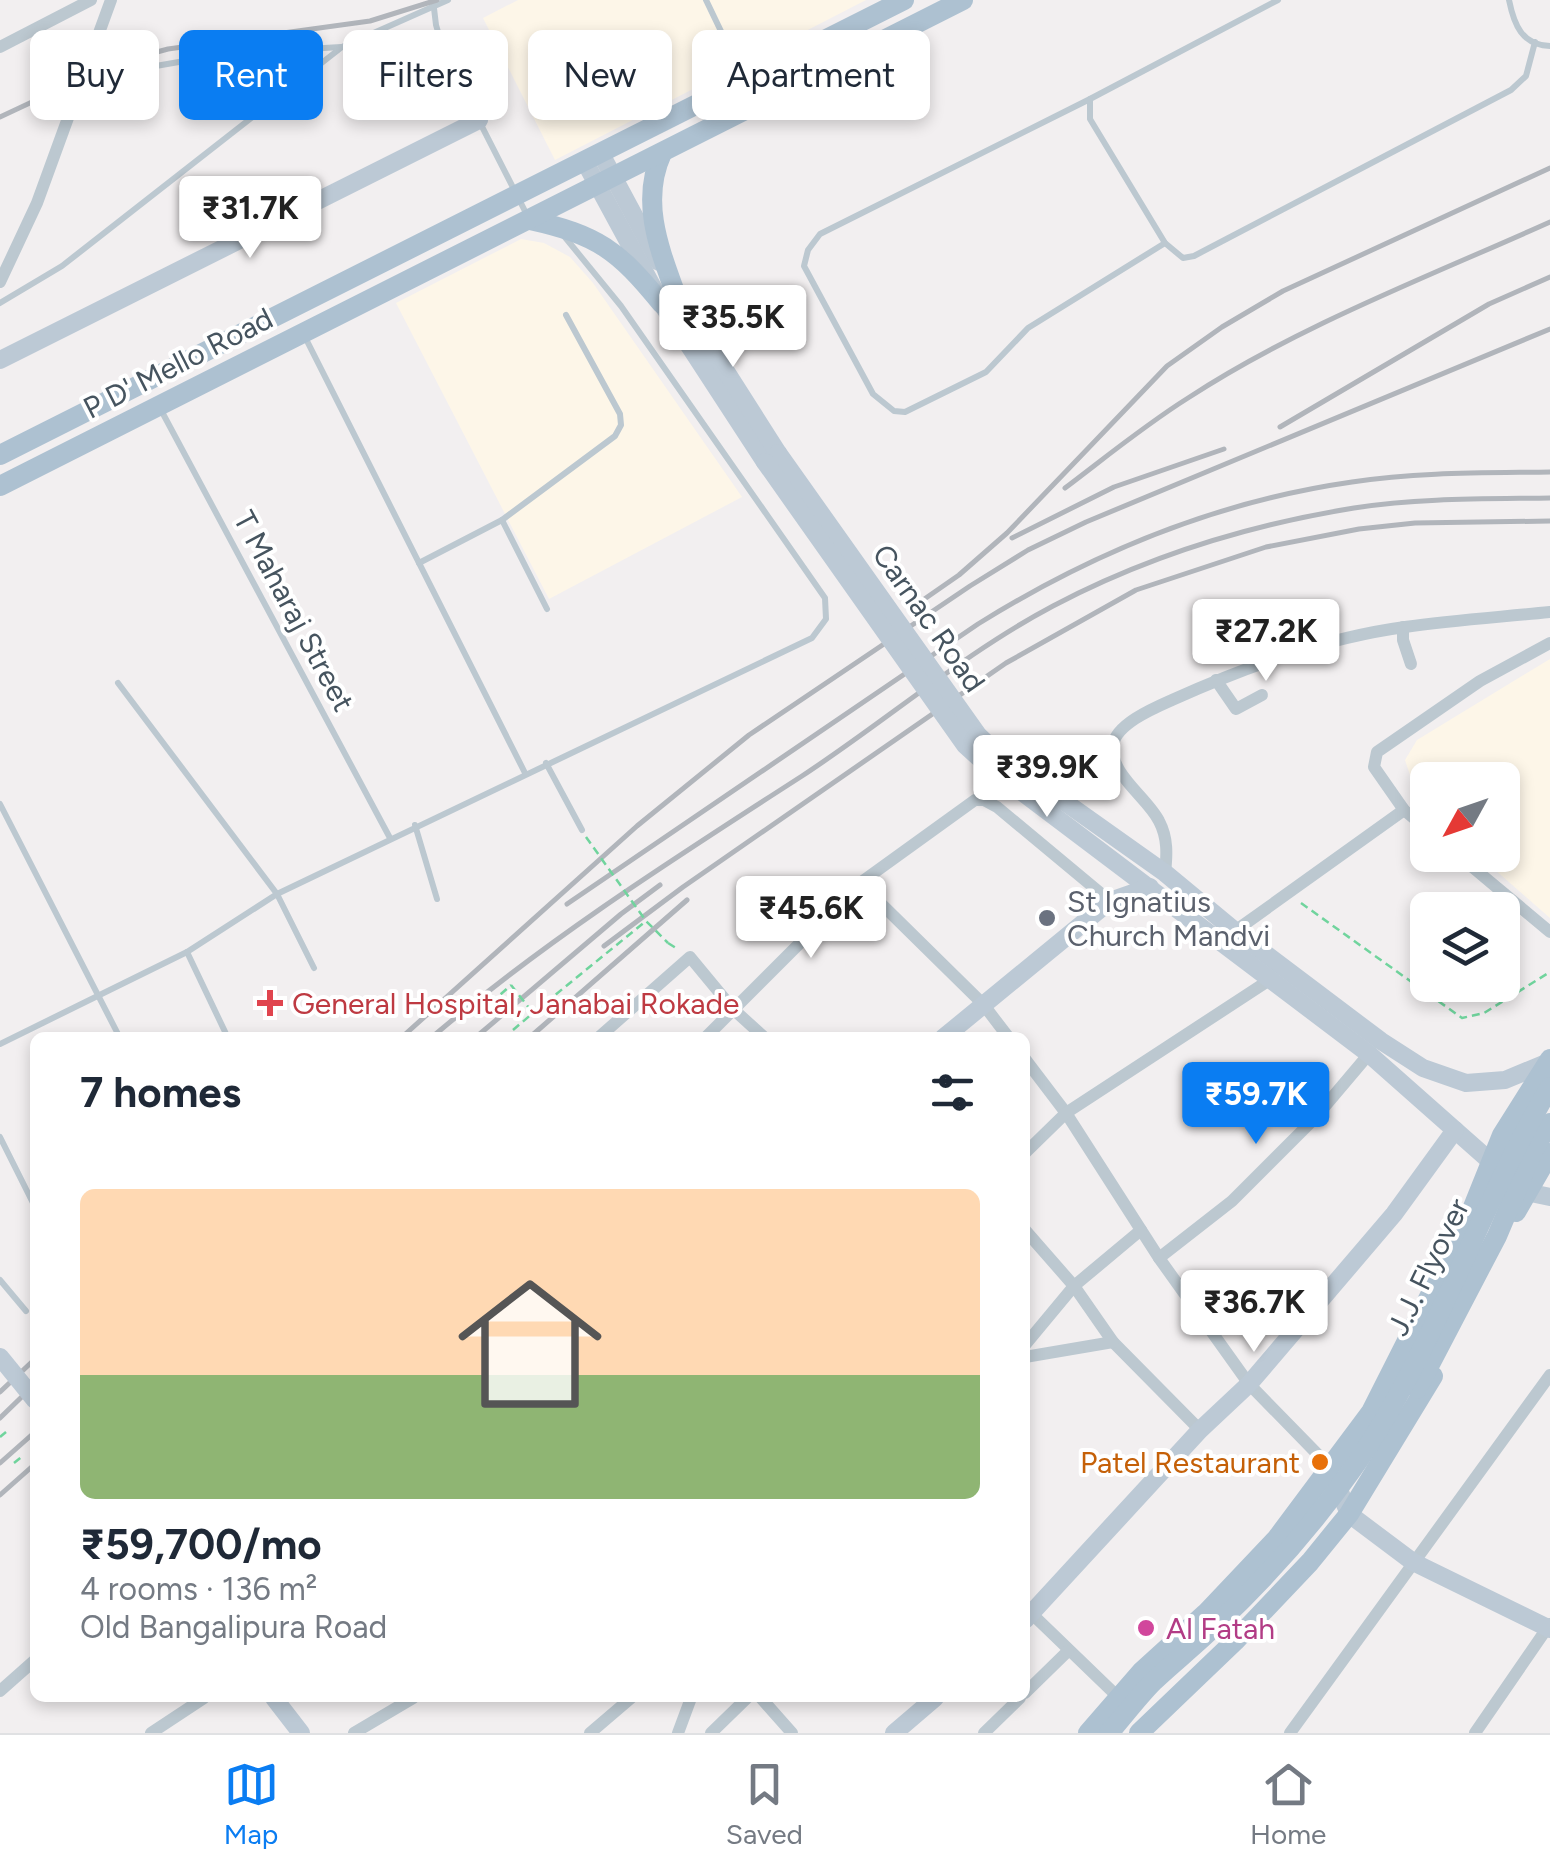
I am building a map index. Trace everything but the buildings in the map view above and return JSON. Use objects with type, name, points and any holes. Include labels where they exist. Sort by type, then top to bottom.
[{"type":"main road","name":"P D' Mello Road","points":[[845,30],[904,0]]},
{"type":"main road","name":"P D' Mello Road","points":[[0,486],[964,0]]},
{"type":"main road","name":"P D' Mello Road","points":[[0,454],[692,108]]},
{"type":"main road","points":[[0,360],[479,120]]},
{"type":"main road","points":[[662,153],[653,172],[650,192],[669,300]]},
{"type":"main road","name":"Carnac Road","points":[[593,158],[669,300],[772,458],[978,735],[994,762],[1370,1054],[1526,1192]]},
{"type":"main road","points":[[530,220],[555,225],[606,246],[669,300]]},
{"type":"main road","name":"Carnac Road","points":[[994,762],[1165,873],[1236,931],[1423,1068],[1466,1083],[1505,1080],[1548,1061]]},
{"type":"main road","points":[[950,1032],[1110,901],[1150,886]]},
{"type":"main road","points":[[1148,1731],[1172,1698],[1235,1641],[1310,1562],[1349,1514],[1434,1374],[1526,1192],[1550,1153],[1537,1104],[1548,1061]]},
{"type":"main road","points":[[1088,1733],[1117,1696],[1206,1613],[1266,1550],[1371,1412],[1466,1222],[1502,1135],[1548,1061]]},
{"type":"main road","name":"J.J. Flyover","points":[[1109,1733],[1152,1683],[1217,1624],[1289,1548],[1350,1473],[1385,1420],[1410,1372],[1481,1228],[1518,1140],[1550,1088]]},
{"type":"main road","points":[[1126,1733],[1161,1690],[1239,1619],[1359,1479],[1420,1384],[1498,1236],[1534,1149],[1550,1122]]},
{"type":"main road","points":[[1030,1614],[1200,1430],[1249,1384],[1394,1214],[1455,1130]]},
{"type":"main road","points":[[1526,1192],[1550,1197]]},
{"type":"main road","points":[[0,1358],[30,1394]]},
{"type":"main road","points":[[1330,1468],[1349,1514],[1414,1562],[1549,1627]]},
{"type":"main road","points":[[277,1702],[302,1733]]},
{"type":"main road","points":[[894,1733],[931,1702]]},
{"type":"street","points":[[0,47],[91,0]]},
{"type":"street","points":[[100,30],[111,0]]},
{"type":"street","points":[[0,282],[37,204],[66,120]]},
{"type":"street","points":[[1165,873],[1167,844],[1159,820],[1113,760],[1113,740],[1118,732],[1156,707],[1294,652],[1403,627],[1550,612]]},
{"type":"street","points":[[1403,627],[1411,664]]},
{"type":"street","points":[[1410,815],[1374,767],[1377,752],[1480,681],[1550,642]]},
{"type":"street","points":[[1216,680],[1236,709],[1262,696]]},
{"type":"street","points":[[710,1032],[860,883],[967,804],[984,800],[1110,901]]},
{"type":"street","points":[[1236,931],[1404,810]]},
{"type":"street","points":[[1478,872],[1550,932]]},
{"type":"street","points":[[860,883],[983,1004],[1004,1032]]},
{"type":"street","points":[[605,1032],[690,957],[733,1009],[758,1032]]},
{"type":"street","points":[[1030,1148],[1066,1113],[1270,979]]},
{"type":"street","points":[[1159,1258],[1232,1201],[1314,1119],[1370,1054]]},
{"type":"street","points":[[1030,1066],[1249,1384],[1330,1468]]},
{"type":"street","points":[[1030,1339],[1074,1286],[1141,1230]]},
{"type":"street","points":[[1030,1236],[1074,1286],[1112,1342],[1200,1430]]},
{"type":"street","points":[[1030,1356],[1112,1342]]},
{"type":"street","points":[[1290,1733],[1550,1375]]},
{"type":"street","points":[[1030,1618],[1117,1696]]},
{"type":"street","points":[[1475,1733],[1549,1627]]},
{"type":"street","points":[[1030,1687],[1068,1651]]},
{"type":"street","points":[[0,1691],[30,1664]]},
{"type":"street","points":[[151,1733],[198,1702]]},
{"type":"street","points":[[354,1733],[406,1702]]},
{"type":"street","points":[[590,1733],[626,1702]]},
{"type":"street","points":[[678,1733],[690,1702]]},
{"type":"street","points":[[710,1733],[742,1702]]},
{"type":"street","points":[[765,1702],[792,1733]]},
{"type":"street","points":[[984,1733],[1015,1702]]},
{"type":"lane","points":[[0,303],[62,266],[342,47],[448,0]]},
{"type":"lane","points":[[706,0],[720,30]]},
{"type":"lane","points":[[1164,243],[1028,328],[986,372],[905,412],[894,411],[873,394],[804,266],[808,250],[820,234],[1278,0]]},
{"type":"lane","points":[[1509,0],[1514,25],[1534,42],[1550,46]]},
{"type":"lane","points":[[433,4],[439,30]]},
{"type":"lane","points":[[1090,99],[1090,118],[1164,243],[1183,258],[1194,256],[1510,90],[1526,76],[1534,42]]},
{"type":"lane","points":[[159,66],[224,54],[342,47]]},
{"type":"lane","points":[[479,120],[530,220]]},
{"type":"lane","points":[[0,1044],[187,952],[277,894],[812,638],[826,619],[824,598],[621,306],[555,225]]},
{"type":"lane","points":[[419,563],[502,520],[616,436],[620,414],[566,315]]},
{"type":"lane","points":[[303,334],[525,773]]},
{"type":"lane","name":"T Maharaj Street","points":[[158,405],[390,838]]},
{"type":"lane","points":[[502,520],[548,609]]},
{"type":"lane","points":[[118,683],[277,894],[314,968]]},
{"type":"lane","points":[[546,763],[584,834]]},
{"type":"lane","points":[[0,804],[117,1032]]},
{"type":"lane","points":[[416,826],[437,899]]},
{"type":"lane","points":[[187,952],[225,1032]]},
{"type":"lane","points":[[0,1138],[30,1197]]},
{"type":"lane","points":[[0,1280],[26,1311]]},
{"type":"path","points":[[584,834],[646,921],[668,943]]},
{"type":"path","points":[[1288,893],[1462,1018],[1484,1013],[1550,972]]},
{"type":"path","points":[[513,1030],[646,921]]},
{"type":"path","points":[[490,1002],[511,985],[533,1013]]},
{"type":"path","points":[[0,1437],[6,1432]]},
{"type":"path","points":[[14,1463],[24,1455]]},
{"type":"shaded area","points":[[518,0],[866,0],[808,30],[692,30],[692,90],[672,100],[672,30],[528,30],[528,107],[508,67],[508,30],[489,30],[483,18]]},
{"type":"shaded area","points":[[535,120],[633,120],[555,160]]},
{"type":"shaded area","points":[[521,239],[544,243],[570,257],[593,283],[742,497],[549,599],[396,303]]},
{"type":"shaded area","points":[[1550,659],[1550,918],[1497,872],[1520,872],[1520,762],[1410,762],[1410,775],[1405,760],[1417,740]]},
{"type":"railway","points":[[0,117],[113,64],[168,49],[370,21],[437,0]]},
{"type":"railway","points":[[923,600],[1007,533],[1167,366],[1222,327],[1283,291],[1550,168]]},
{"type":"railway","points":[[1065,488],[1172,408],[1230,372],[1365,303],[1550,222]]},
{"type":"railway","points":[[1280,427],[1489,304],[1550,277]]},
{"type":"railway","points":[[408,1032],[637,826],[749,735],[1028,550],[1086,522],[1550,329]]},
{"type":"railway","points":[[1012,538],[1114,487],[1224,449]]},
{"type":"railway","points":[[567,904],[978,624],[1111,553],[1205,517],[1302,491],[1402,476],[1550,472]]},
{"type":"railway","points":[[438,1032],[612,901],[833,755],[988,645],[1088,588],[1199,545],[1315,515],[1402,502],[1550,498]]},
{"type":"railway","points":[[604,946],[1006,663],[1136,590],[1266,547],[1359,529],[1415,523],[1550,521]]},
{"type":"railway","points":[[482,1032],[660,885]]},
{"type":"railway","points":[[536,1032],[687,900]]},
{"type":"railway","points":[[0,1392],[30,1364]]},
{"type":"railway","points":[[0,1418],[30,1389]]},
{"type":"railway","points":[[0,1463],[30,1436]]},
{"type":"railway","points":[[0,1495],[30,1468]]},
{"type":"place","name":"St Ignatius Church Mandvi","points":[[1047,918]]},
{"type":"place","name":"General Hospital, Janabai Rokade","points":[[270,1003]]},
{"type":"place","name":"Patel Restaurant","points":[[1320,1462]]},
{"type":"place","name":"Al Fatah","points":[[1146,1628]]}]
